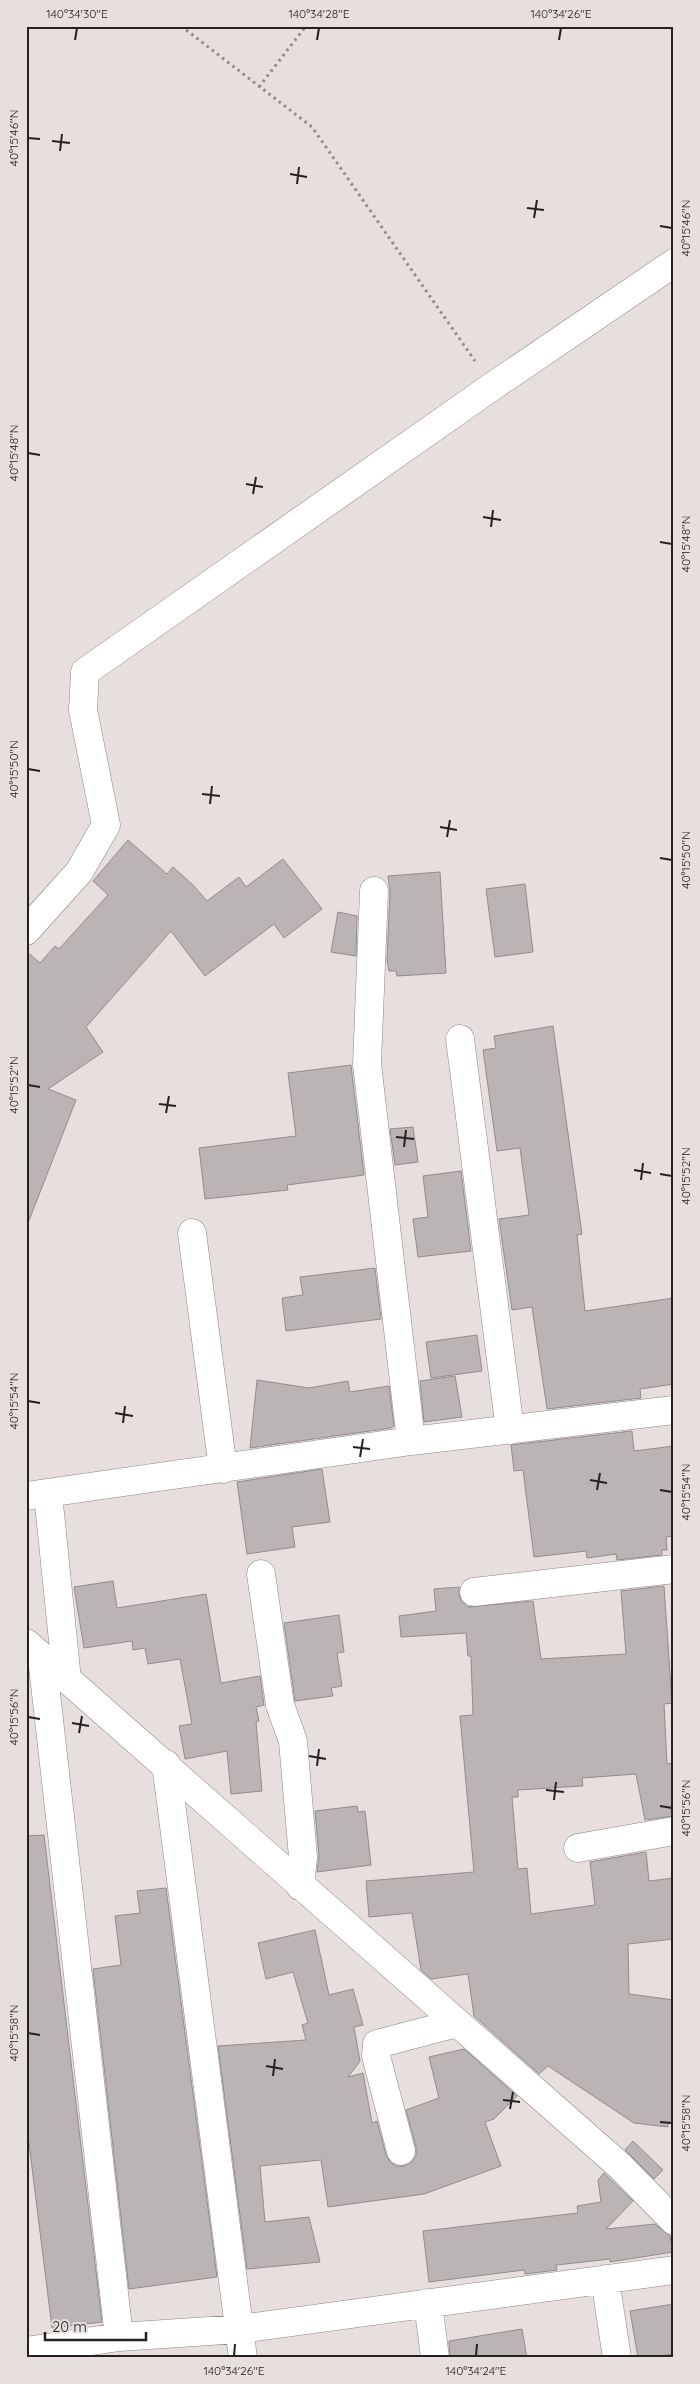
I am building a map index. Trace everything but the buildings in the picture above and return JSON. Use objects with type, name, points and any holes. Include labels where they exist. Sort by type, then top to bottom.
[{"type":"street","points":[[26,931],[79,872],[106,825],[83,710],[85,672],[493,386],[674,263]]},
{"type":"street","points":[[374,891],[367,1064],[411,1441]]},
{"type":"street","points":[[460,1039],[510,1430]]},
{"type":"street","points":[[192,1233],[223,1469]]},
{"type":"street","points":[[67,1680],[37,1495],[411,1441],[674,1410]]},
{"type":"street","points":[[474,1592],[674,1569]]},
{"type":"street","points":[[261,1574],[280,1705],[294,1742],[303,1857],[300,1886]]},
{"type":"street","points":[[34,1651],[166,1764],[300,1886],[620,2166],[674,2221]]},
{"type":"street","points":[[34,1651],[119,2337]]},
{"type":"street","points":[[166,1764],[243,2358]]},
{"type":"street","points":[[578,1848],[674,1832]]},
{"type":"street","points":[[402,2151],[376,2056],[377,2044],[457,2023]]},
{"type":"street","points":[[26,2351],[119,2337],[240,2329],[674,2270]]},
{"type":"street","points":[[605,2279],[617,2358]]},
{"type":"street","points":[[428,2303],[436,2358]]},
{"type":"path","points":[[180,26],[312,127],[493,386]]},
{"type":"path","points":[[259,87],[306,26]]}]
